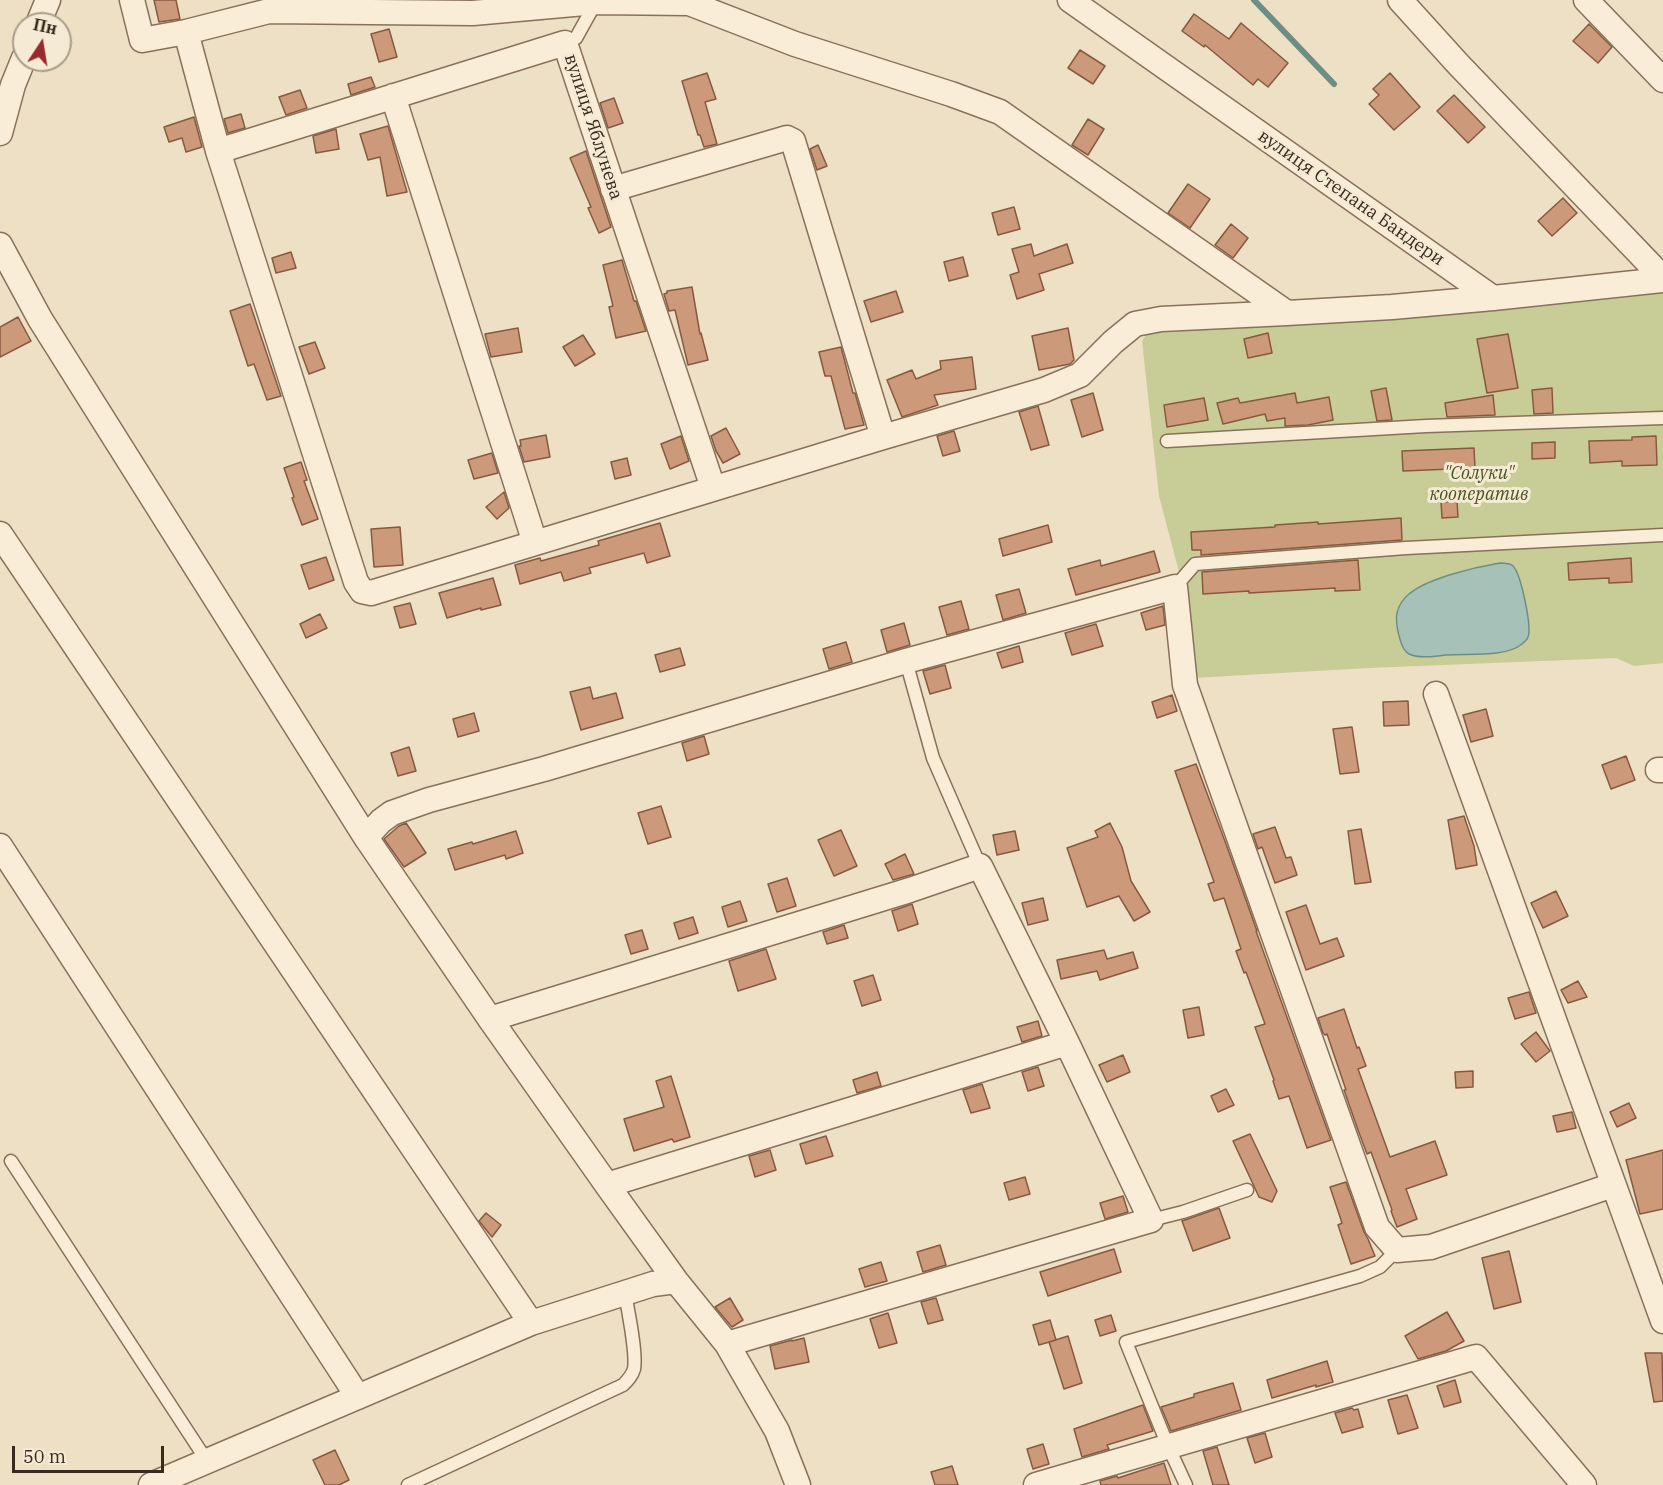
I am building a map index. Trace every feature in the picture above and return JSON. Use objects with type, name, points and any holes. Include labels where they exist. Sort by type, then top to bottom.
[{"type":"street","points":[[132,0],[142,40],[186,32],[269,11],[596,2],[689,3],[795,44],[1000,112],[1287,313]]},
{"type":"street","name":"вулиця Степана Бандери","points":[[1070,0],[1493,298]]},
{"type":"street","points":[[1400,0],[1663,279]]},
{"type":"street","points":[[1586,0],[1663,80]]},
{"type":"street","points":[[186,32],[218,151],[356,582],[362,591],[371,592],[1044,390],[1080,375],[1135,324],[1161,318],[1392,307],[1663,279]]},
{"type":"street","name":"вулиця Яблунева","points":[[218,151],[565,43],[713,488]]},
{"type":"street","points":[[0,134],[18,72]]},
{"type":"street","points":[[393,96],[535,543]]},
{"type":"street","points":[[613,189],[787,138],[793,141],[883,437]]},
{"type":"street","points":[[0,245],[40,319],[367,839],[607,1185],[676,1281],[727,1344],[777,1431],[798,1485]]},
{"type":"street","points":[[0,534],[531,1323]]},
{"type":"street","points":[[367,839],[381,821],[406,807],[544,769],[906,661],[1174,587],[1185,685],[1377,1227],[1397,1250],[1431,1247],[1613,1185]]},
{"type":"street","points":[[1436,694],[1663,1321]]},
{"type":"street","points":[[0,846],[358,1397]]},
{"type":"street","points":[[490,1019],[898,894],[980,866],[1151,1220],[727,1344]]},
{"type":"street","points":[[607,1185],[1067,1043]]},
{"type":"street","points":[[151,1485],[531,1323],[663,1281],[676,1281]]},
{"type":"street","points":[[1036,1485],[1476,1357],[1584,1485]]},
{"type":"lane","points":[[565,43],[576,39],[596,2]]},
{"type":"lane","points":[[1167,441],[1426,426],[1663,418]]},
{"type":"lane","points":[[1174,587],[1195,564],[1406,548],[1663,535]]},
{"type":"lane","points":[[906,661],[933,758],[980,866]]},
{"type":"lane","points":[[11,1161],[207,1461]]},
{"type":"lane","points":[[1151,1220],[1183,1212],[1247,1190]]},
{"type":"lane","points":[[1186,1485],[1126,1342],[1360,1276],[1380,1267],[1397,1250]]},
{"type":"lane","points":[[408,1485],[623,1385],[634,1370],[625,1293]]},
{"type":"green space","name":"\"Солуки\" кооператив","points":[[1663,288],[1663,663],[1634,666],[1616,658],[1193,678],[1184,591],[1159,496],[1142,341],[1148,332]]},
{"type":"water","points":[[1500,563],[1513,566],[1519,579],[1529,631],[1524,642],[1506,651],[1486,654],[1423,657],[1413,656],[1406,651],[1399,635],[1397,613],[1407,596],[1417,588],[1440,578]]},
{"type":"building","points":[[154,0],[176,0],[180,19],[159,22]]},
{"type":"building","points":[[1194,14],[1229,39],[1241,23],[1288,63],[1268,87],[1258,79],[1253,85],[1205,45],[1204,47],[1182,31]]},
{"type":"building","points":[[1589,24],[1612,47],[1598,63],[1573,41]]},
{"type":"building","points":[[389,29],[397,57],[379,62],[371,34]]},
{"type":"building","points":[[1080,50],[1105,66],[1093,84],[1068,68]]},
{"type":"building","points":[[707,73],[716,99],[705,102],[717,144],[704,147],[698,135],[682,81]]},
{"type":"building","points":[[1390,73],[1420,107],[1394,130],[1369,104],[1379,95],[1373,89]]},
{"type":"building","points":[[371,77],[375,87],[351,95],[348,84]]},
{"type":"building","points":[[300,90],[307,108],[286,115],[279,97]]},
{"type":"building","points":[[1454,95],[1485,127],[1468,143],[1437,111]]},
{"type":"building","points":[[614,98],[623,123],[608,128],[600,103]]},
{"type":"building","points":[[241,114],[245,128],[228,133],[224,119]]},
{"type":"building","points":[[194,117],[202,147],[186,152],[182,138],[169,142],[164,127]]},
{"type":"building","points":[[1088,119],[1104,129],[1088,155],[1072,145]]},
{"type":"building","points":[[388,126],[407,192],[387,196],[380,157],[368,160],[360,134]]},
{"type":"building","points":[[336,129],[339,149],[316,153],[313,136]]},
{"type":"building","points":[[818,145],[827,166],[817,170],[810,149]]},
{"type":"building","points":[[586,151],[611,227],[599,233],[588,208],[591,207],[570,158]]},
{"type":"building","points":[[1188,184],[1210,199],[1190,228],[1168,213]]},
{"type":"building","points":[[1563,198],[1577,213],[1552,236],[1538,221]]},
{"type":"building","points":[[1014,207],[1020,229],[998,235],[992,213]]},
{"type":"building","points":[[1231,224],[1248,238],[1233,258],[1215,245]]},
{"type":"building","points":[[1031,244],[1034,256],[1067,244],[1073,263],[1039,274],[1044,290],[1017,299],[1010,275],[1019,272],[1012,249]]},
{"type":"building","points":[[291,252],[296,268],[276,273],[272,258]]},
{"type":"building","points":[[963,257],[968,276],[949,281],[944,262]]},
{"type":"building","points":[[622,260],[646,331],[616,338],[609,307],[613,306],[603,265]]},
{"type":"building","points":[[692,287],[700,334],[708,360],[688,365],[675,310],[669,311],[664,294],[667,291]]},
{"type":"building","points":[[896,291],[903,312],[871,322],[864,301]]},
{"type":"building","points":[[250,304],[281,396],[267,400],[254,364],[248,366],[230,311]]},
{"type":"building","points":[[18,317],[31,341],[0,357],[0,327]]},
{"type":"building","points":[[518,328],[522,352],[491,357],[485,334]]},
{"type":"building","points":[[1068,328],[1074,360],[1070,364],[1039,370],[1032,336]]},
{"type":"building","points":[[1268,333],[1272,353],[1248,358],[1244,339]]},
{"type":"building","points":[[1508,334],[1518,388],[1487,393],[1477,339]]},
{"type":"building","points":[[583,335],[595,354],[575,366],[563,347]]},
{"type":"building","points":[[315,342],[325,368],[309,374],[299,347]]},
{"type":"building","points":[[841,347],[864,425],[845,429],[831,376],[825,376],[819,352]]},
{"type":"building","points":[[972,357],[976,389],[934,395],[938,405],[902,417],[887,380],[912,370],[916,379],[941,369],[940,361]]},
{"type":"building","points":[[1386,388],[1392,420],[1377,421],[1371,391]]},
{"type":"building","points":[[1552,388],[1553,413],[1534,414],[1532,390]]},
{"type":"building","points":[[1093,393],[1103,430],[1082,437],[1071,400]]},
{"type":"building","points":[[1295,393],[1297,403],[1329,397],[1333,420],[1308,425],[1285,426],[1285,418],[1267,421],[1265,414],[1223,424],[1217,403],[1238,398],[1240,403]]},
{"type":"building","points":[[1493,395],[1495,415],[1447,417],[1445,403]]},
{"type":"building","points":[[1204,398],[1208,420],[1167,427],[1164,405]]},
{"type":"building","points":[[1038,406],[1049,445],[1031,450],[1019,412]]},
{"type":"building","points":[[726,428],[740,454],[723,463],[711,436]]},
{"type":"building","points":[[954,431],[960,451],[943,456],[937,436]]},
{"type":"building","points":[[546,435],[550,457],[524,462],[519,446],[521,446],[520,440]]},
{"type":"building","points":[[681,436],[689,461],[670,469],[661,444]]},
{"type":"building","points":[[1656,436],[1657,465],[1622,466],[1622,461],[1590,463],[1589,441],[1632,440],[1632,437]]},
{"type":"building","points":[[1555,442],[1555,458],[1532,459],[1532,443]]},
{"type":"building","points":[[1474,448],[1475,468],[1403,471],[1402,451]]},
{"type":"building","points":[[492,453],[498,473],[474,479],[468,460]]},
{"type":"building","points":[[627,458],[631,475],[615,479],[611,462]]},
{"type":"building","points":[[301,462],[307,480],[304,481],[318,519],[302,525],[284,468]]},
{"type":"building","points":[[504,492],[509,508],[497,519],[486,507]]},
{"type":"building","points":[[1457,501],[1458,517],[1442,518],[1441,502]]},
{"type":"building","points":[[1401,518],[1402,540],[1201,555],[1201,550],[1192,550],[1191,532]]},
{"type":"building","points":[[660,523],[670,556],[647,563],[644,553],[589,568],[591,573],[564,581],[561,572],[520,584],[515,565],[540,558],[541,561],[599,545],[598,541]]},
{"type":"building","points":[[1048,525],[1052,542],[1003,556],[999,539]]},
{"type":"building","points":[[400,527],[403,565],[374,567],[371,529]]},
{"type":"building","points":[[1154,551],[1160,572],[1076,595],[1068,569],[1100,560],[1101,566]]},
{"type":"building","points":[[326,557],[334,580],[309,589],[301,565]]},
{"type":"building","points":[[1631,558],[1632,582],[1609,583],[1609,578],[1569,580],[1568,563]]},
{"type":"building","points":[[1358,560],[1360,590],[1335,591],[1335,588],[1203,594],[1202,572]]},
{"type":"building","points":[[493,578],[501,605],[447,618],[439,593]]},
{"type":"building","points":[[1019,589],[1026,613],[1003,620],[996,595]]},
{"type":"building","points":[[961,601],[969,629],[947,635],[939,607]]},
{"type":"building","points":[[410,603],[416,624],[400,628],[394,607]]},
{"type":"building","points":[[1163,606],[1165,625],[1146,630],[1141,613]]},
{"type":"building","points":[[320,614],[327,628],[306,638],[300,624]]},
{"type":"building","points":[[904,623],[910,645],[887,652],[881,630]]},
{"type":"building","points":[[1096,624],[1103,646],[1072,655],[1065,633]]},
{"type":"building","points":[[846,642],[852,662],[829,669],[823,649]]},
{"type":"building","points":[[1019,646],[1023,662],[1002,668],[997,653]]},
{"type":"building","points":[[680,648],[685,665],[660,672],[655,655]]},
{"type":"building","points":[[945,665],[951,688],[930,694],[923,671]]},
{"type":"building","points":[[590,687],[593,699],[616,693],[623,718],[581,730],[570,692]]},
{"type":"building","points":[[1172,695],[1177,711],[1157,718],[1152,702]]},
{"type":"building","points":[[1408,701],[1409,725],[1384,726],[1383,702]]},
{"type":"building","points":[[1486,709],[1493,736],[1471,742],[1463,715]]},
{"type":"building","points":[[474,713],[479,731],[458,737],[453,719]]},
{"type":"building","points":[[1352,727],[1359,772],[1340,774],[1333,729]]},
{"type":"building","points":[[704,736],[709,754],[687,761],[682,743]]},
{"type":"building","points":[[409,747],[416,771],[398,776],[391,753]]},
{"type":"building","points":[[1626,756],[1635,780],[1611,789],[1602,765]]},
{"type":"building","points":[[1196,764],[1331,1140],[1307,1148],[1289,1096],[1279,1099],[1255,1027],[1265,1024],[1236,951],[1241,949],[1224,898],[1214,901],[1208,884],[1214,882],[1175,771]]},
{"type":"building","points":[[661,806],[671,837],[648,844],[638,813]]},
{"type":"building","points":[[1464,816],[1474,846],[1477,865],[1456,869],[1448,820]]},
{"type":"building","points":[[406,823],[426,853],[404,867],[384,839]]},
{"type":"building","points":[[1110,823],[1122,847],[1131,881],[1150,912],[1134,921],[1119,896],[1087,907],[1067,848],[1098,837],[1095,831]]},
{"type":"building","points":[[1275,827],[1286,858],[1291,857],[1297,875],[1275,883],[1262,847],[1258,849],[1253,834]]},
{"type":"building","points":[[1361,829],[1371,882],[1355,884],[1348,831]]},
{"type":"building","points":[[841,830],[857,866],[834,876],[818,840]]},
{"type":"building","points":[[516,831],[523,853],[506,859],[505,855],[455,870],[448,849]]},
{"type":"building","points":[[1015,831],[1019,850],[997,855],[993,835]]},
{"type":"building","points":[[905,854],[914,874],[893,880],[885,864]]},
{"type":"building","points":[[787,878],[796,906],[777,912],[768,884]]},
{"type":"building","points":[[1556,891],[1568,916],[1543,928],[1531,903]]},
{"type":"building","points":[[1043,898],[1048,920],[1028,925],[1022,903]]},
{"type":"building","points":[[740,901],[747,921],[728,927],[722,907]]},
{"type":"building","points":[[912,904],[918,924],[898,931],[892,911]]},
{"type":"building","points":[[1306,905],[1320,944],[1337,938],[1344,956],[1306,970],[1286,912]]},
{"type":"building","points":[[693,917],[698,933],[679,939],[674,923]]},
{"type":"building","points":[[844,925],[848,938],[827,944],[823,932]]},
{"type":"building","points":[[642,930],[648,949],[631,954],[625,935]]},
{"type":"building","points":[[766,949],[776,979],[738,991],[729,961]]},
{"type":"building","points":[[1104,950],[1107,959],[1133,952],[1138,968],[1100,980],[1097,971],[1061,979],[1057,960]]},
{"type":"building","points":[[873,975],[881,1000],[862,1006],[854,981]]},
{"type":"building","points":[[1578,981],[1587,997],[1568,1003],[1561,990]]},
{"type":"building","points":[[1529,992],[1536,1013],[1515,1019],[1508,998]]},
{"type":"building","points":[[1199,1007],[1204,1035],[1188,1038],[1183,1010]]},
{"type":"building","points":[[1344,1009],[1357,1048],[1359,1047],[1366,1066],[1358,1069],[1390,1157],[1435,1141],[1447,1175],[1406,1189],[1417,1219],[1397,1227],[1371,1152],[1367,1154],[1358,1130],[1327,1034],[1323,1033],[1318,1018]]},
{"type":"building","points":[[1038,1021],[1042,1036],[1022,1042],[1017,1027]]},
{"type":"building","points":[[1536,1032],[1550,1051],[1536,1062],[1521,1044]]},
{"type":"building","points":[[1123,1055],[1130,1072],[1107,1082],[1099,1065]]},
{"type":"building","points":[[1038,1067],[1044,1086],[1028,1091],[1022,1072]]},
{"type":"building","points":[[1473,1071],[1473,1087],[1456,1088],[1455,1072]]},
{"type":"building","points":[[877,1072],[881,1086],[857,1093],[853,1080]]},
{"type":"building","points":[[671,1076],[690,1137],[674,1142],[672,1139],[634,1151],[624,1119],[664,1107],[656,1081]]},
{"type":"building","points":[[982,1084],[990,1108],[971,1113],[963,1090]]},
{"type":"building","points":[[1226,1089],[1234,1105],[1218,1112],[1211,1096]]},
{"type":"building","points":[[1629,1103],[1636,1118],[1617,1127],[1610,1112]]},
{"type":"building","points":[[1572,1112],[1576,1128],[1557,1132],[1553,1116]]},
{"type":"building","points":[[1250,1134],[1277,1191],[1272,1202],[1259,1197],[1233,1141]]},
{"type":"building","points":[[826,1136],[833,1156],[806,1164],[800,1144]]},
{"type":"building","points":[[770,1150],[776,1170],[755,1177],[749,1156]]},
{"type":"building","points":[[1663,1150],[1663,1209],[1640,1214],[1626,1160]]},
{"type":"building","points":[[1025,1177],[1030,1194],[1009,1200],[1004,1183]]},
{"type":"building","points":[[1346,1182],[1375,1256],[1351,1264],[1338,1225],[1342,1223],[1330,1187]]},
{"type":"building","points":[[1123,1196],[1128,1212],[1105,1219],[1100,1203]]},
{"type":"building","points":[[1219,1208],[1230,1238],[1193,1251],[1182,1221]]},
{"type":"building","points":[[486,1213],[501,1225],[492,1237],[479,1221]]},
{"type":"building","points":[[940,1245],[946,1265],[923,1272],[917,1252]]},
{"type":"building","points":[[1114,1249],[1121,1272],[1048,1296],[1040,1272]]},
{"type":"building","points":[[1509,1251],[1521,1302],[1494,1309],[1482,1258]]},
{"type":"building","points":[[881,1262],[887,1281],[865,1287],[859,1269]]},
{"type":"building","points":[[730,1298],[743,1320],[732,1327],[715,1307]]},
{"type":"building","points":[[936,1298],[943,1320],[928,1324],[921,1302]]},
{"type":"building","points":[[1447,1312],[1464,1341],[1446,1351],[1418,1359],[1405,1336]]},
{"type":"building","points":[[888,1313],[897,1343],[879,1348],[870,1319]]},
{"type":"building","points":[[1111,1315],[1116,1331],[1100,1336],[1095,1320]]},
{"type":"building","points":[[1050,1320],[1056,1340],[1039,1345],[1033,1325]]},
{"type":"building","points":[[1068,1336],[1082,1383],[1064,1389],[1049,1342]]},
{"type":"building","points":[[804,1338],[809,1362],[775,1369],[770,1346]]},
{"type":"building","points":[[1645,1353],[1662,1353],[1663,1401],[1654,1402]]},
{"type":"building","points":[[1327,1361],[1333,1382],[1272,1398],[1267,1380]]},
{"type":"building","points":[[1455,1380],[1461,1402],[1444,1407],[1437,1386]]},
{"type":"building","points":[[1233,1383],[1241,1410],[1171,1431],[1161,1407],[1194,1397],[1194,1394]]},
{"type":"building","points":[[1407,1395],[1418,1428],[1398,1434],[1388,1400]]},
{"type":"building","points":[[1143,1405],[1153,1431],[1107,1445],[1109,1449],[1082,1457],[1074,1429]]},
{"type":"building","points":[[1352,1408],[1358,1409],[1363,1427],[1342,1433],[1335,1413]]},
{"type":"building","points":[[1265,1433],[1272,1457],[1255,1463],[1247,1438]]},
{"type":"building","points":[[1043,1444],[1049,1464],[1033,1469],[1027,1449]]},
{"type":"building","points":[[1217,1447],[1229,1485],[1213,1485],[1203,1451]]},
{"type":"building","points":[[335,1450],[349,1480],[339,1485],[325,1485],[313,1460]]},
{"type":"building","points":[[1164,1463],[1171,1485],[1101,1485],[1100,1481],[1117,1476],[1118,1478]]},
{"type":"building","points":[[952,1466],[958,1485],[935,1485],[931,1472]]},
{"type":"waterway","points":[[1254,0],[1334,84]]}]
